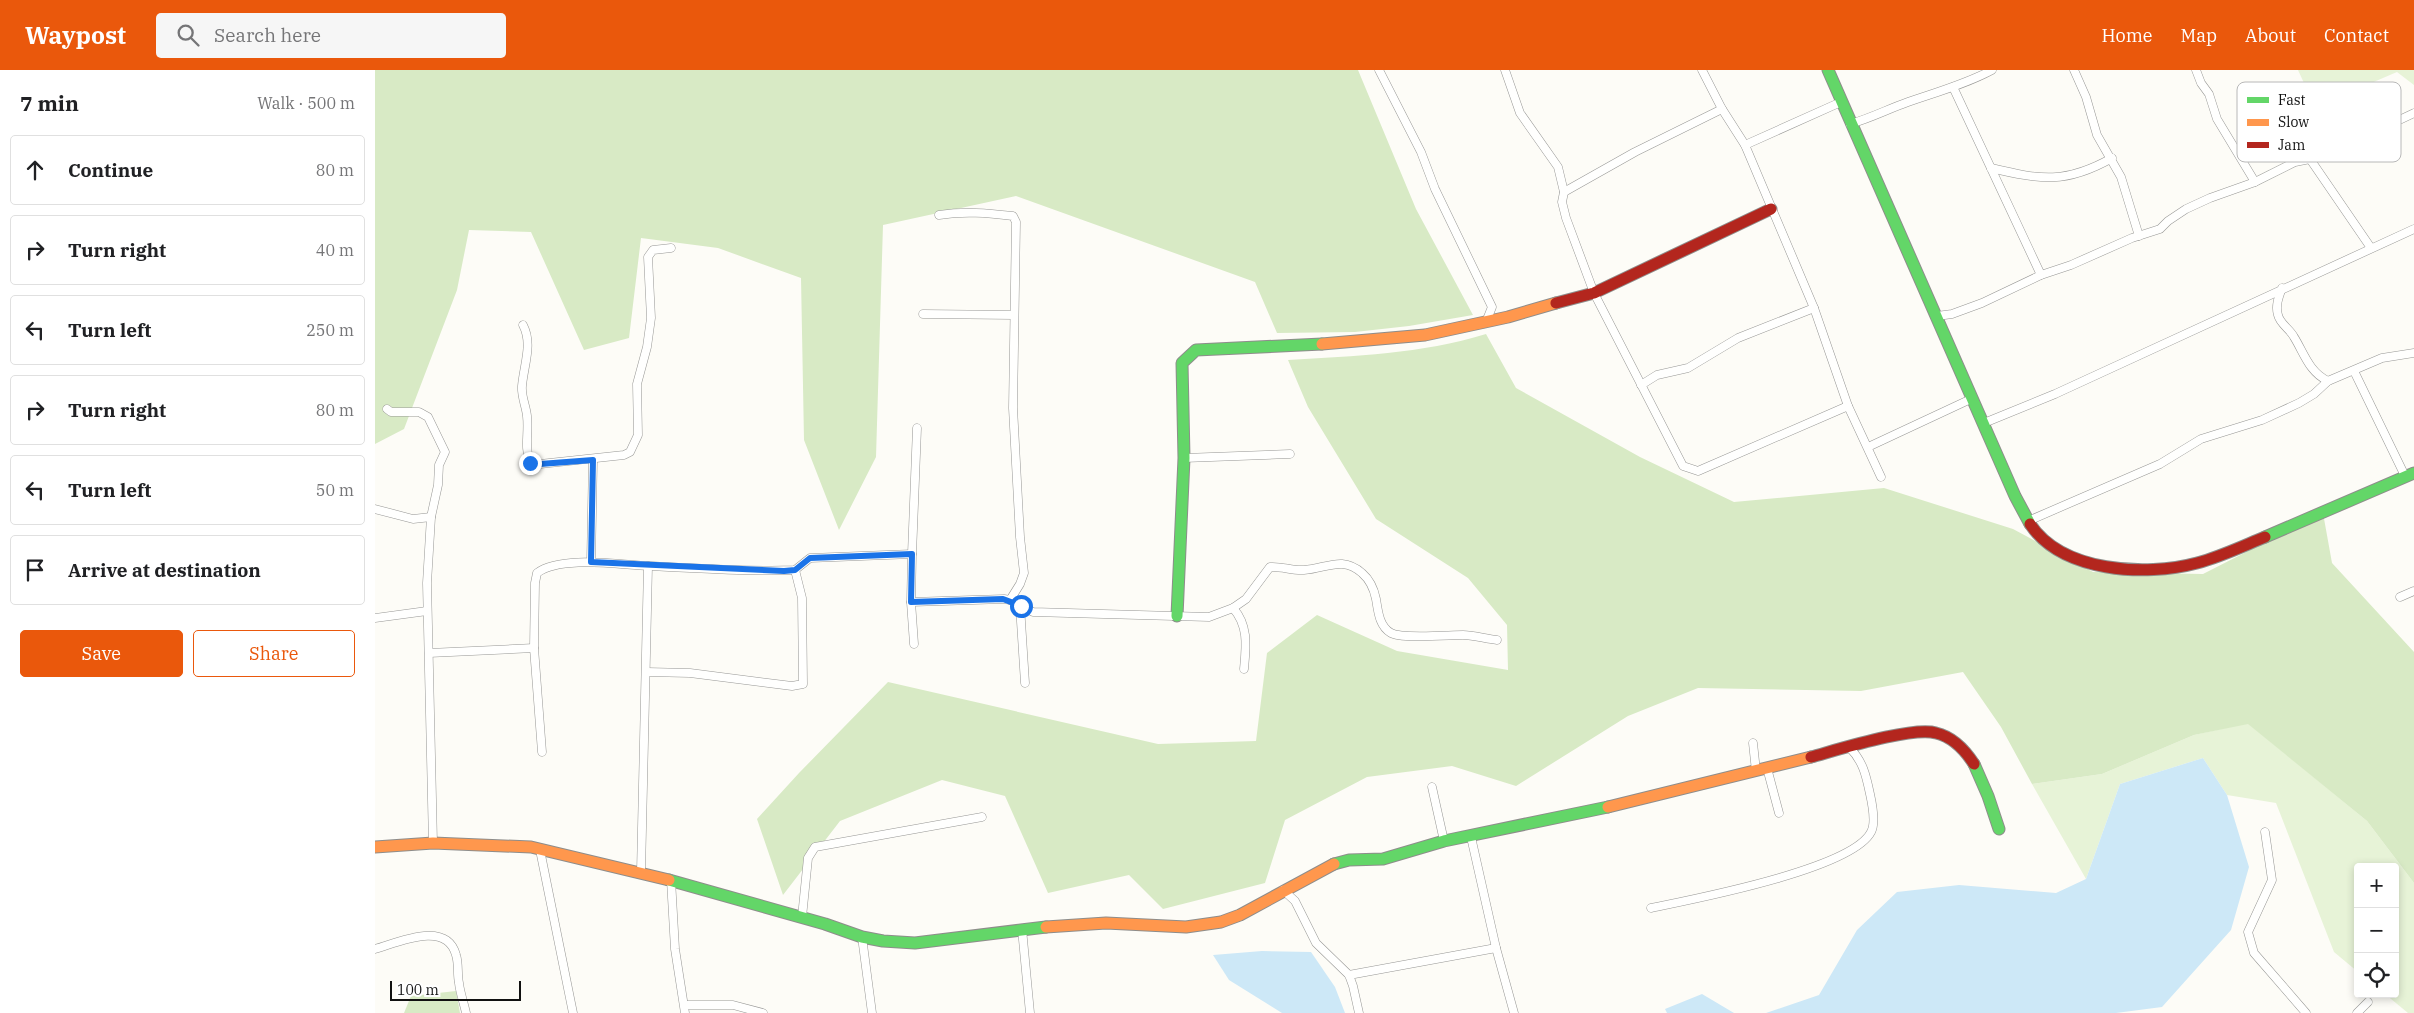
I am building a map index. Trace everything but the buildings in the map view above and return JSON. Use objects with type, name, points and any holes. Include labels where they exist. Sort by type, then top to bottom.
[{"type":"street","points":[[1379,70],[1421,152],[1435,189],[1492,307],[1486,322]]},
{"type":"street","points":[[1505,70],[1519,113],[1558,167],[1564,192],[1562,202],[1566,218],[1594,293],[1683,466],[1698,471],[1848,406]]},
{"type":"street","points":[[1702,70],[1722,109],[1745,145],[1813,308],[1848,406],[1881,477]]},
{"type":"street","points":[[1828,70],[1850,124],[1937,316],[2015,496],[2029,521],[2047,545],[2065,554],[2097,565],[2142,571],[2191,564],[2269,535],[2409,475],[2354,371]]},
{"type":"street","points":[[1850,124],[1875,117],[1907,102],[1953,87],[1992,70]]},
{"type":"street","points":[[2074,70],[2086,97],[2097,135],[2112,158],[2121,177],[2139,236]]},
{"type":"street","points":[[2196,70],[2201,83],[2209,94],[2217,119],[2237,152]]},
{"type":"street","points":[[1953,87],[2041,275]]},
{"type":"street","points":[[1745,145],[1841,102]]},
{"type":"street","points":[[1564,192],[1635,152],[1722,109]]},
{"type":"street","points":[[2401,119],[2414,113]]},
{"type":"street","points":[[1991,168],[2023,176],[2058,178],[2089,171],[2112,158]]},
{"type":"street","points":[[2243,162],[2255,182]]},
{"type":"street","points":[[1937,316],[1952,314],[1982,303],[2041,275],[2160,229],[2186,209],[2255,182],[2295,162]]},
{"type":"street","points":[[2312,162],[2371,248]]},
{"type":"street","points":[[1177,616],[1184,458],[1182,363],[1196,350],[1303,345],[1425,335],[1486,322],[1594,293],[1771,209]]},
{"type":"street","points":[[939,215],[965,211],[1013,216],[1016,222],[1013,408],[1020,538],[1024,573],[1020,584],[1010,600]]},
{"type":"street","points":[[1984,423],[2055,394],[2282,288],[2414,229]]},
{"type":"street","points":[[523,325],[529,344],[526,352],[522,389],[527,417],[526,448],[530,463],[593,460],[624,455],[629,452],[637,440],[637,384],[647,347],[651,318],[648,257],[653,250],[671,248]]},
{"type":"street","points":[[2282,288],[2277,302],[2278,315],[2281,322],[2294,336],[2311,366],[2321,378],[2328,381]]},
{"type":"street","points":[[1641,385],[1657,374],[1688,368],[1738,338],[1813,308]]},
{"type":"street","points":[[923,314],[1014,315]]},
{"type":"street","points":[[2029,521],[2160,464],[2201,440],[2262,420],[2299,403],[2314,394],[2328,381],[2382,358],[2414,353]]},
{"type":"street","points":[[1868,447],[1973,398]]},
{"type":"street","points":[[387,409],[391,412],[419,412],[428,417],[444,448],[431,517],[427,611],[433,843]]},
{"type":"street","points":[[914,644],[911,602],[917,428]]},
{"type":"street","points":[[1184,458],[1290,454]]},
{"type":"street","points":[[591,562],[593,460]]},
{"type":"street","points":[[375,509],[413,519],[431,517]]},
{"type":"street","points":[[542,752],[534,648],[537,573],[545,567],[591,562],[648,566],[795,570],[810,558],[912,554]]},
{"type":"street","points":[[911,602],[1010,600],[1033,612],[1209,618],[1233,608],[1253,592],[1270,567],[1277,566],[1295,571],[1311,570],[1340,563],[1353,565],[1368,578],[1376,598],[1380,618],[1389,632],[1396,636],[1464,635],[1497,640]]},
{"type":"street","points":[[641,872],[648,566]]},
{"type":"street","points":[[647,672],[690,673],[792,686],[803,684],[801,598],[795,570]]},
{"type":"street","points":[[2400,597],[2414,591]]},
{"type":"street","points":[[1021,606],[1025,683]]},
{"type":"street","points":[[1233,608],[1241,619],[1245,631],[1245,669]]},
{"type":"street","points":[[375,618],[427,611]]},
{"type":"street","points":[[429,653],[534,648]]},
{"type":"street","points":[[375,846],[433,843],[540,850],[671,880],[802,917],[862,937],[915,943],[1022,929],[1105,923],[1186,927],[1221,922],[1240,915],[1332,864],[1349,860],[1383,859],[1443,841],[1471,837],[1599,809],[1762,770],[1904,733],[1929,730],[1946,735],[1975,765],[1982,778],[1999,829]]},
{"type":"street","points":[[1753,743],[1779,813]]},
{"type":"street","points":[[1651,908],[1763,884],[1854,849],[1872,831],[1873,824],[1871,797],[1864,768],[1858,756],[1849,747]]},
{"type":"street","points":[[1432,787],[1443,841]]},
{"type":"street","points":[[802,917],[808,858],[815,847],[982,818]]},
{"type":"street","points":[[2265,832],[2272,880],[2248,932],[2254,953],[2306,1013]]},
{"type":"street","points":[[1471,837],[1496,948],[1514,1013]]},
{"type":"street","points":[[540,850],[573,1013]]},
{"type":"street","points":[[671,880],[675,949],[685,1009],[733,1005],[763,1013]]},
{"type":"street","points":[[1283,890],[1295,901],[1316,943],[1349,975],[1359,1013]]},
{"type":"street","points":[[1022,929],[1030,1013]]},
{"type":"street","points":[[375,949],[430,936],[440,936],[451,942],[457,956],[459,984],[466,1013]]},
{"type":"street","points":[[862,937],[872,1013]]},
{"type":"street","points":[[1349,975],[1496,948]]},
{"type":"street","points":[[2357,1013],[2368,1002]]},
{"type":"green space","points":[[375,70],[1358,70],[1416,209],[1473,315],[1409,326],[1355,332],[1277,333],[1255,282],[1016,196],[883,225],[876,457],[839,530],[804,440],[801,278],[718,248],[641,238],[629,338],[584,350],[531,232],[469,230],[457,290],[404,429],[375,444]]},
{"type":"green space","points":[[2298,70],[2414,70],[2414,85],[2397,72],[2374,82],[2304,82]]},
{"type":"green space","points":[[1486,334],[1516,388],[1640,457],[1734,502],[1884,488],[2013,529],[2093,572],[2203,574],[2323,513],[2332,563],[2414,652],[2414,883],[2367,821],[2248,724],[2194,735],[2102,774],[2032,784],[2001,727],[1963,672],[1861,691],[1698,688],[1628,716],[1516,786],[1452,766],[1367,777],[1285,820],[1265,883],[1163,909],[1129,875],[1048,893],[1005,796],[942,780],[840,821],[783,895],[757,819],[888,682],[1158,744],[1256,741],[1267,653],[1317,615],[1397,651],[1508,670],[1507,625],[1468,578],[1376,519],[1308,407],[1288,360],[1388,353],[1462,341]]},
{"type":"green space","points":[[2248,723],[2367,821],[2399,863],[2354,863],[2354,969],[2334,952],[2276,803],[2227,795],[2203,758],[2120,784],[2086,879],[2032,784],[2102,774],[2194,735]]},
{"type":"green space","points":[[2399,863],[2414,883],[2414,1013],[2408,1013],[2390,998],[2399,998]]},
{"type":"green space","points":[[456,991],[460,1013],[404,1013],[411,996]]},
{"type":"water","points":[[2203,758],[2227,795],[2249,867],[2231,930],[2162,1007],[2116,1013],[1766,1013],[1819,995],[1857,930],[1897,892],[1959,885],[2056,893],[2086,879],[2120,784]]},
{"type":"water","points":[[1262,951],[1311,952],[1335,987],[1345,1013],[1282,1013],[1229,980],[1213,955]]},
{"type":"water","points":[[1702,994],[1734,1013],[1667,1013],[1665,1009]]},
{"type":"traffic: fast","points":[[1828,70],[2015,496],[2030,524]]},
{"type":"traffic: fast","points":[[1177,616],[1184,458],[1182,363],[1196,350],[1322,344]]},
{"type":"traffic: fast","points":[[2265,537],[2414,473]]},
{"type":"traffic: fast","points":[[1974,764],[1988,796],[1999,829]]},
{"type":"traffic: fast","points":[[1334,864],[1349,860],[1383,859],[1444,841],[1608,807]]},
{"type":"traffic: fast","points":[[669,880],[825,924],[862,937],[883,941],[915,943],[1046,927]]},
{"type":"traffic: slow","points":[[1322,344],[1425,335],[1508,317],[1556,303]]},
{"type":"traffic: slow","points":[[1608,807],[1811,757]]},
{"type":"traffic: slow","points":[[375,847],[433,843],[531,847],[669,880]]},
{"type":"traffic: slow","points":[[1046,927],[1106,923],[1186,927],[1221,922],[1240,915],[1334,864]]},
{"type":"traffic: jam","points":[[1556,303],[1594,293],[1771,209]]},
{"type":"traffic: jam","points":[[2030,524],[2044,540],[2062,552],[2083,561],[2106,567],[2130,569],[2153,570],[2197,563],[2223,555],[2265,537]]},
{"type":"traffic: jam","points":[[1811,757],[1893,736],[1925,732],[1936,733],[1953,741],[1963,749],[1974,764]]},
{"type":"route","points":[[530,463],[593,460],[591,562],[784,571],[795,570],[810,558],[912,554],[911,602],[1003,599],[1010,600],[1021,606]]}]
